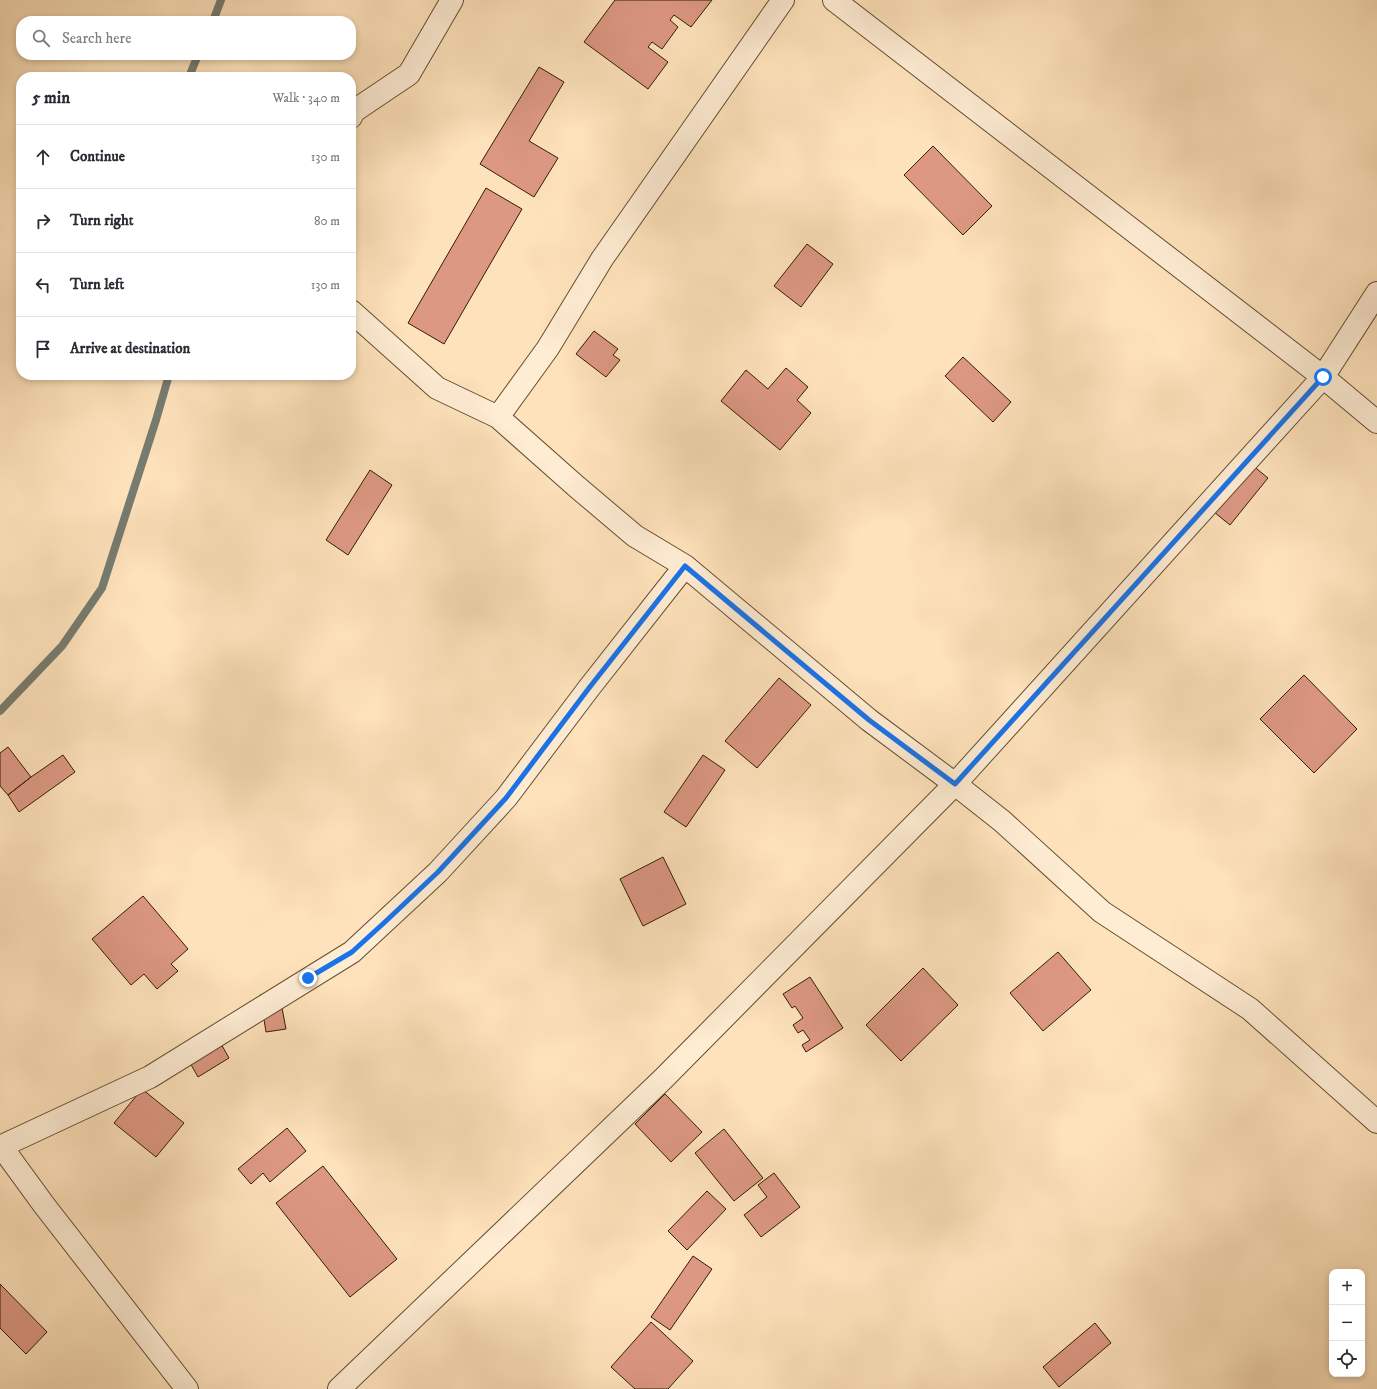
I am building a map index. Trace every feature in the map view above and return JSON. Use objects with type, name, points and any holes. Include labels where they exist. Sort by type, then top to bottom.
[{"type":"street","points":[[356,110],[409,74],[452,0]]},
{"type":"street","points":[[498,417],[548,348],[602,259],[784,0]]},
{"type":"street","points":[[834,0],[1323,377],[1377,422]]},
{"type":"street","points":[[339,1389],[662,1079],[955,784],[1323,377],[1377,293]]},
{"type":"street","points":[[356,316],[438,388],[498,417],[635,536],[685,566],[869,720],[1002,821],[1102,912],[1250,1009],[1377,1122]]},
{"type":"street","points":[[187,1389],[44,1205],[1,1146],[150,1077],[352,952],[438,872],[506,798],[589,688],[685,566]]},
{"type":"building","points":[[615,0],[712,0],[691,27],[674,15],[670,20],[678,27],[662,49],[652,42],[648,47],[668,62],[648,89],[584,42]]},
{"type":"building","points":[[539,67],[564,82],[529,141],[558,158],[534,197],[480,164]]},
{"type":"building","points":[[933,146],[992,206],[963,235],[904,175]]},
{"type":"building","points":[[486,188],[522,209],[444,344],[408,323]]},
{"type":"building","points":[[807,244],[833,264],[801,307],[774,286]]},
{"type":"building","points":[[594,331],[618,349],[613,355],[620,360],[606,377],[576,354]]},
{"type":"building","points":[[963,357],[1011,402],[993,422],[945,376]]},
{"type":"building","points":[[786,368],[808,387],[797,400],[811,413],[780,450],[721,401],[746,370],[768,389]]},
{"type":"building","points":[[1246,460],[1268,478],[1230,525],[1209,508]]},
{"type":"building","points":[[370,470],[392,485],[348,555],[326,540]]},
{"type":"building","points":[[1304,675],[1357,729],[1314,773],[1260,719]]},
{"type":"building","points":[[779,678],[811,705],[757,768],[725,741]]},
{"type":"building","points":[[8,747],[31,777],[8,795],[0,786],[0,753]]},
{"type":"building","points":[[63,755],[75,772],[19,812],[8,795]]},
{"type":"building","points":[[703,755],[725,770],[686,827],[664,812]]},
{"type":"building","points":[[663,857],[686,904],[643,926],[620,879]]},
{"type":"building","points":[[143,896],[188,949],[171,964],[178,971],[157,989],[144,974],[131,985],[92,939]]},
{"type":"building","points":[[1058,952],[1091,990],[1043,1031],[1010,993]]},
{"type":"building","points":[[923,968],[958,1005],[901,1061],[866,1025]]},
{"type":"building","points":[[810,977],[843,1028],[806,1052],[802,1045],[810,1040],[803,1030],[798,1033],[793,1025],[803,1018],[795,1006],[792,1008],[783,994]]},
{"type":"building","points":[[279,992],[286,1029],[266,1032],[260,995]]},
{"type":"building","points":[[220,1042],[229,1058],[198,1077],[189,1061]]},
{"type":"building","points":[[142,1089],[184,1123],[156,1157],[114,1123]]},
{"type":"building","points":[[665,1094],[702,1132],[671,1162],[635,1124]]},
{"type":"building","points":[[287,1128],[306,1151],[270,1182],[263,1173],[251,1184],[238,1169]]},
{"type":"building","points":[[724,1129],[763,1178],[734,1201],[695,1153]]},
{"type":"building","points":[[323,1166],[397,1259],[350,1297],[276,1203]]},
{"type":"building","points":[[774,1173],[800,1207],[761,1237],[744,1215],[767,1197],[758,1185]]},
{"type":"building","points":[[707,1191],[726,1209],[687,1250],[668,1231]]},
{"type":"building","points":[[693,1256],[712,1269],[670,1330],[651,1317]]},
{"type":"building","points":[[0,1284],[47,1332],[26,1354],[0,1328]]},
{"type":"building","points":[[651,1322],[693,1361],[668,1389],[635,1389],[611,1367]]},
{"type":"building","points":[[1095,1323],[1111,1343],[1059,1387],[1043,1367]]},
{"type":"waterway","points":[[215,16],[221,0]]},
{"type":"waterway","points":[[191,72],[196,60]]},
{"type":"waterway","points":[[0,711],[62,646],[102,588],[168,380]]},
{"type":"route","points":[[308,978],[352,952],[438,872],[506,798],[589,688],[685,566],[869,720],[955,784],[1323,377]]}]
